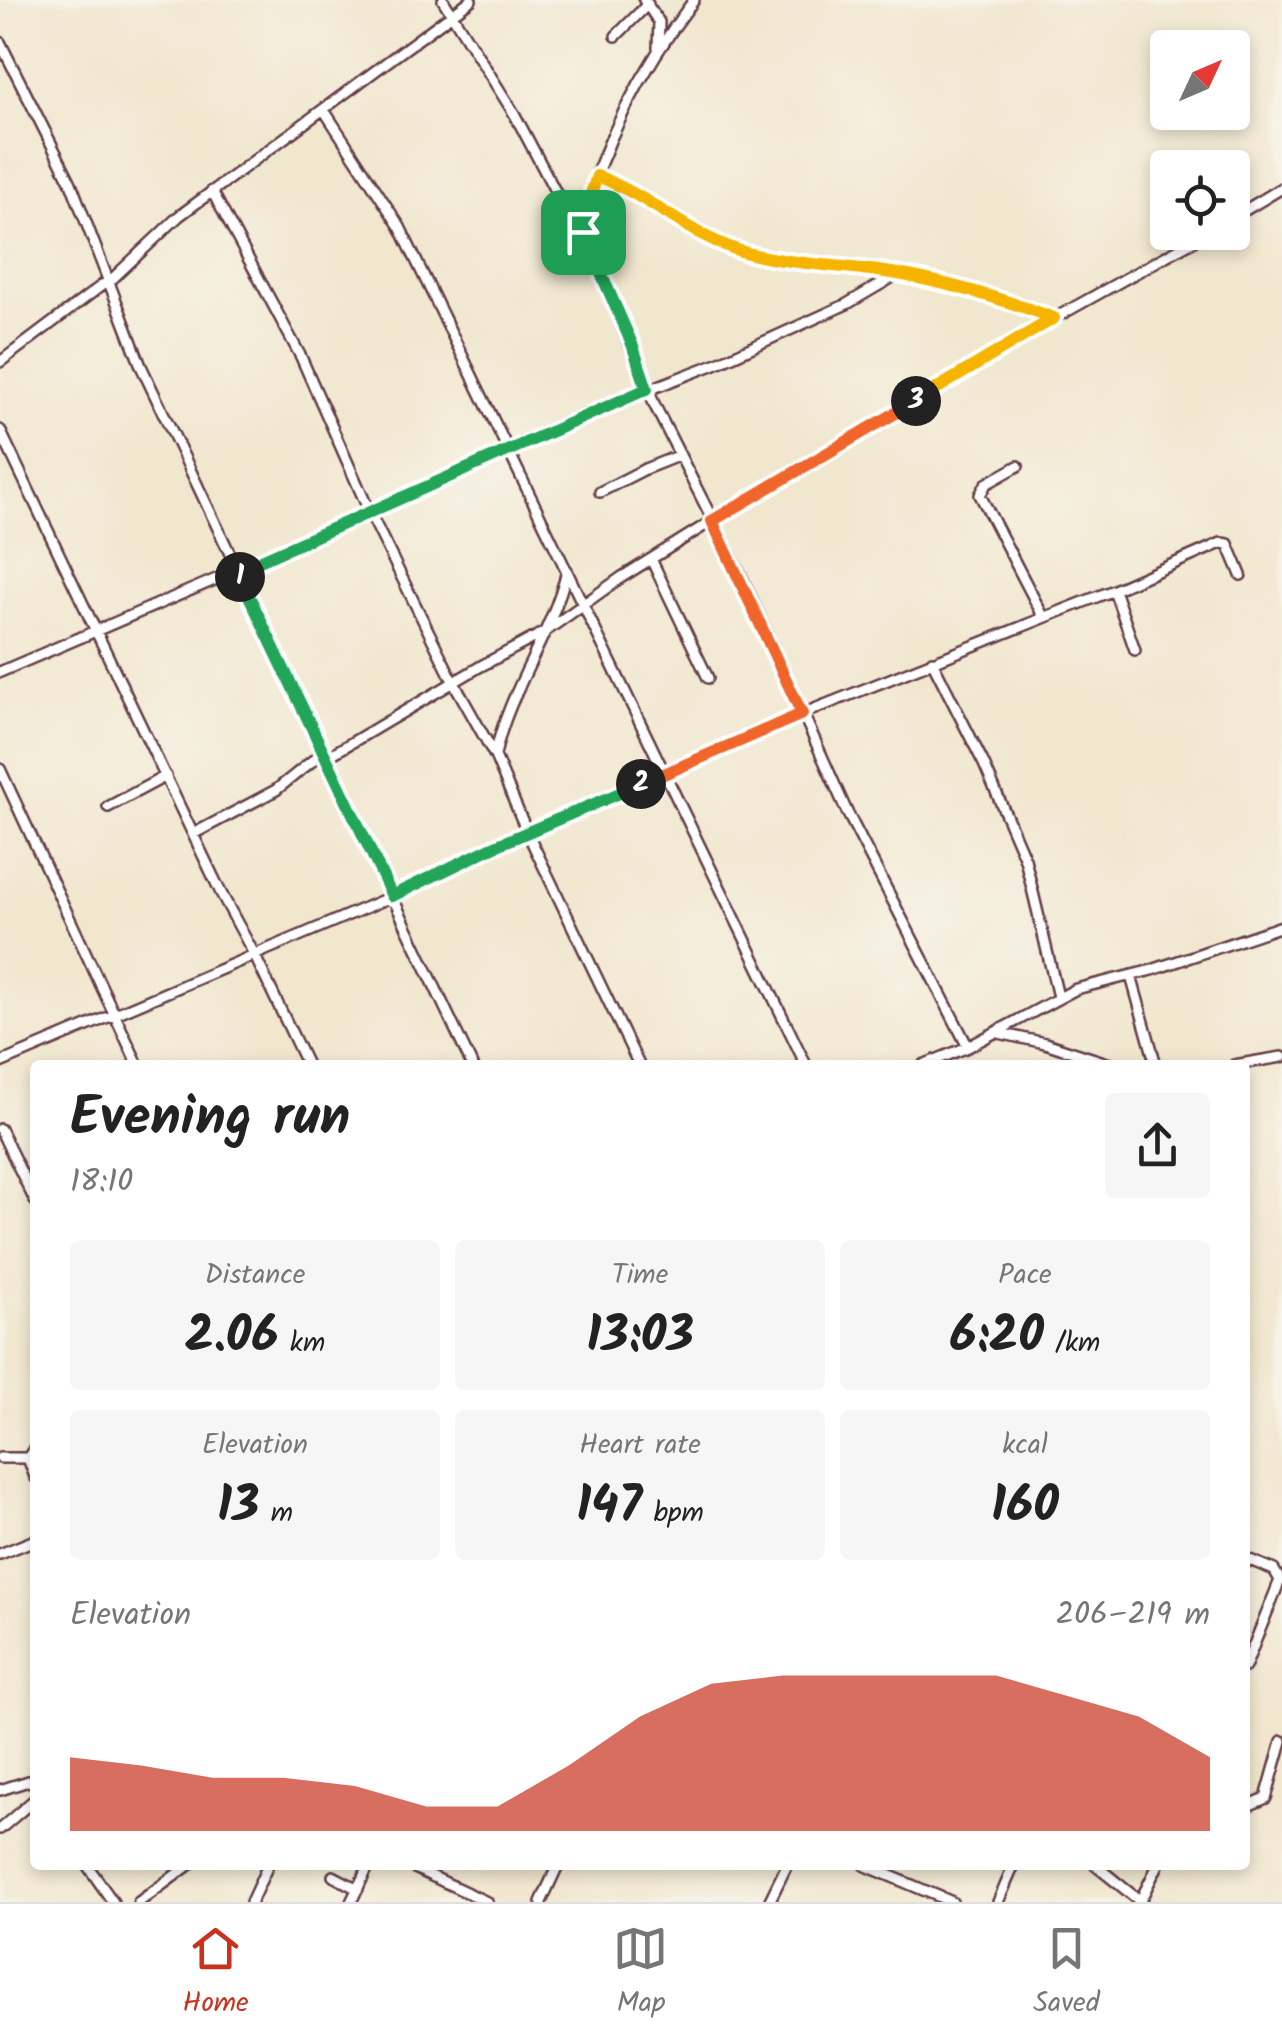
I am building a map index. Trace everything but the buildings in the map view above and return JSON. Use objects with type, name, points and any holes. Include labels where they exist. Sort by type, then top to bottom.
[{"type":"street","points":[[443,0],[515,115],[563,206],[583,232]]},
{"type":"street","points":[[0,362],[109,281],[151,240],[212,191],[471,0]]},
{"type":"street","points":[[694,0],[656,56],[614,131],[580,226],[632,344],[647,389],[847,812],[968,1047]]},
{"type":"street","points":[[616,36],[646,2],[660,22],[656,56]]},
{"type":"street","points":[[0,42],[71,184],[141,366],[470,1060]]},
{"type":"street","points":[[324,110],[400,226],[804,1060]]},
{"type":"street","points":[[597,176],[696,231],[744,252],[898,274],[1054,318]]},
{"type":"street","points":[[1250,207],[1282,188]]},
{"type":"street","points":[[212,191],[302,357],[370,513],[454,683],[495,756],[527,832],[637,1060]]},
{"type":"street","points":[[193,834],[276,790],[323,756],[543,633],[712,521],[1054,318],[1177,250]]},
{"type":"street","points":[[0,672],[370,513],[507,448],[698,371],[847,304],[898,274]]},
{"type":"street","points":[[0,430],[305,1060]]},
{"type":"street","points":[[600,492],[680,455]]},
{"type":"street","points":[[1018,466],[986,484],[980,494],[1042,616]]},
{"type":"street","points":[[0,1063],[392,896],[527,832],[802,714],[1114,590],[1221,542],[1233,549],[1241,575]]},
{"type":"street","points":[[651,559],[708,678]]},
{"type":"street","points":[[495,756],[506,712],[561,596],[568,568]]},
{"type":"street","points":[[1114,590],[1134,650]]},
{"type":"street","points":[[932,661],[1026,859],[1058,997]]},
{"type":"street","points":[[0,769],[136,1060]]},
{"type":"street","points":[[108,808],[166,776]]},
{"type":"street","points":[[936,1060],[996,1033],[1058,997],[1282,926]]},
{"type":"street","points":[[1131,976],[1155,1060]]},
{"type":"street","points":[[996,1033],[1097,1060]]},
{"type":"street","points":[[1250,1062],[1282,1057]]},
{"type":"street","points":[[0,1129],[30,1191]]},
{"type":"street","points":[[0,1458],[28,1458]]},
{"type":"street","points":[[28,1458],[30,1463]]},
{"type":"street","points":[[0,1554],[30,1542]]},
{"type":"street","points":[[1250,1560],[1274,1570],[1280,1580],[1250,1655]]},
{"type":"street","points":[[1250,1805],[1266,1798],[1282,1742]]},
{"type":"street","points":[[0,1790],[30,1781]]},
{"type":"street","points":[[0,1829],[30,1800]]},
{"type":"street","points":[[90,1870],[113,1902]]},
{"type":"street","points":[[170,1870],[172,1877]]},
{"type":"street","points":[[138,1902],[182,1870]]},
{"type":"street","points":[[251,1902],[266,1870]]},
{"type":"street","points":[[351,1902],[367,1870]]},
{"type":"street","points":[[418,1870],[487,1902]]},
{"type":"street","points":[[541,1902],[556,1870]]},
{"type":"street","points":[[769,1902],[785,1870]]},
{"type":"street","points":[[876,1870],[952,1902]]},
{"type":"street","points":[[998,1902],[1012,1870]]},
{"type":"street","points":[[1101,1870],[1141,1901],[1156,1870]]},
{"type":"street","points":[[332,1876],[358,1888]]},
{"type":"street","points":[[446,1902],[453,1888]]},
{"type":"route","points":[[597,176],[696,231],[744,252],[898,274],[1054,318],[712,521],[802,714],[493,847],[392,896],[238,571],[507,448],[647,389],[632,344],[583,232],[580,226],[597,176]]}]
